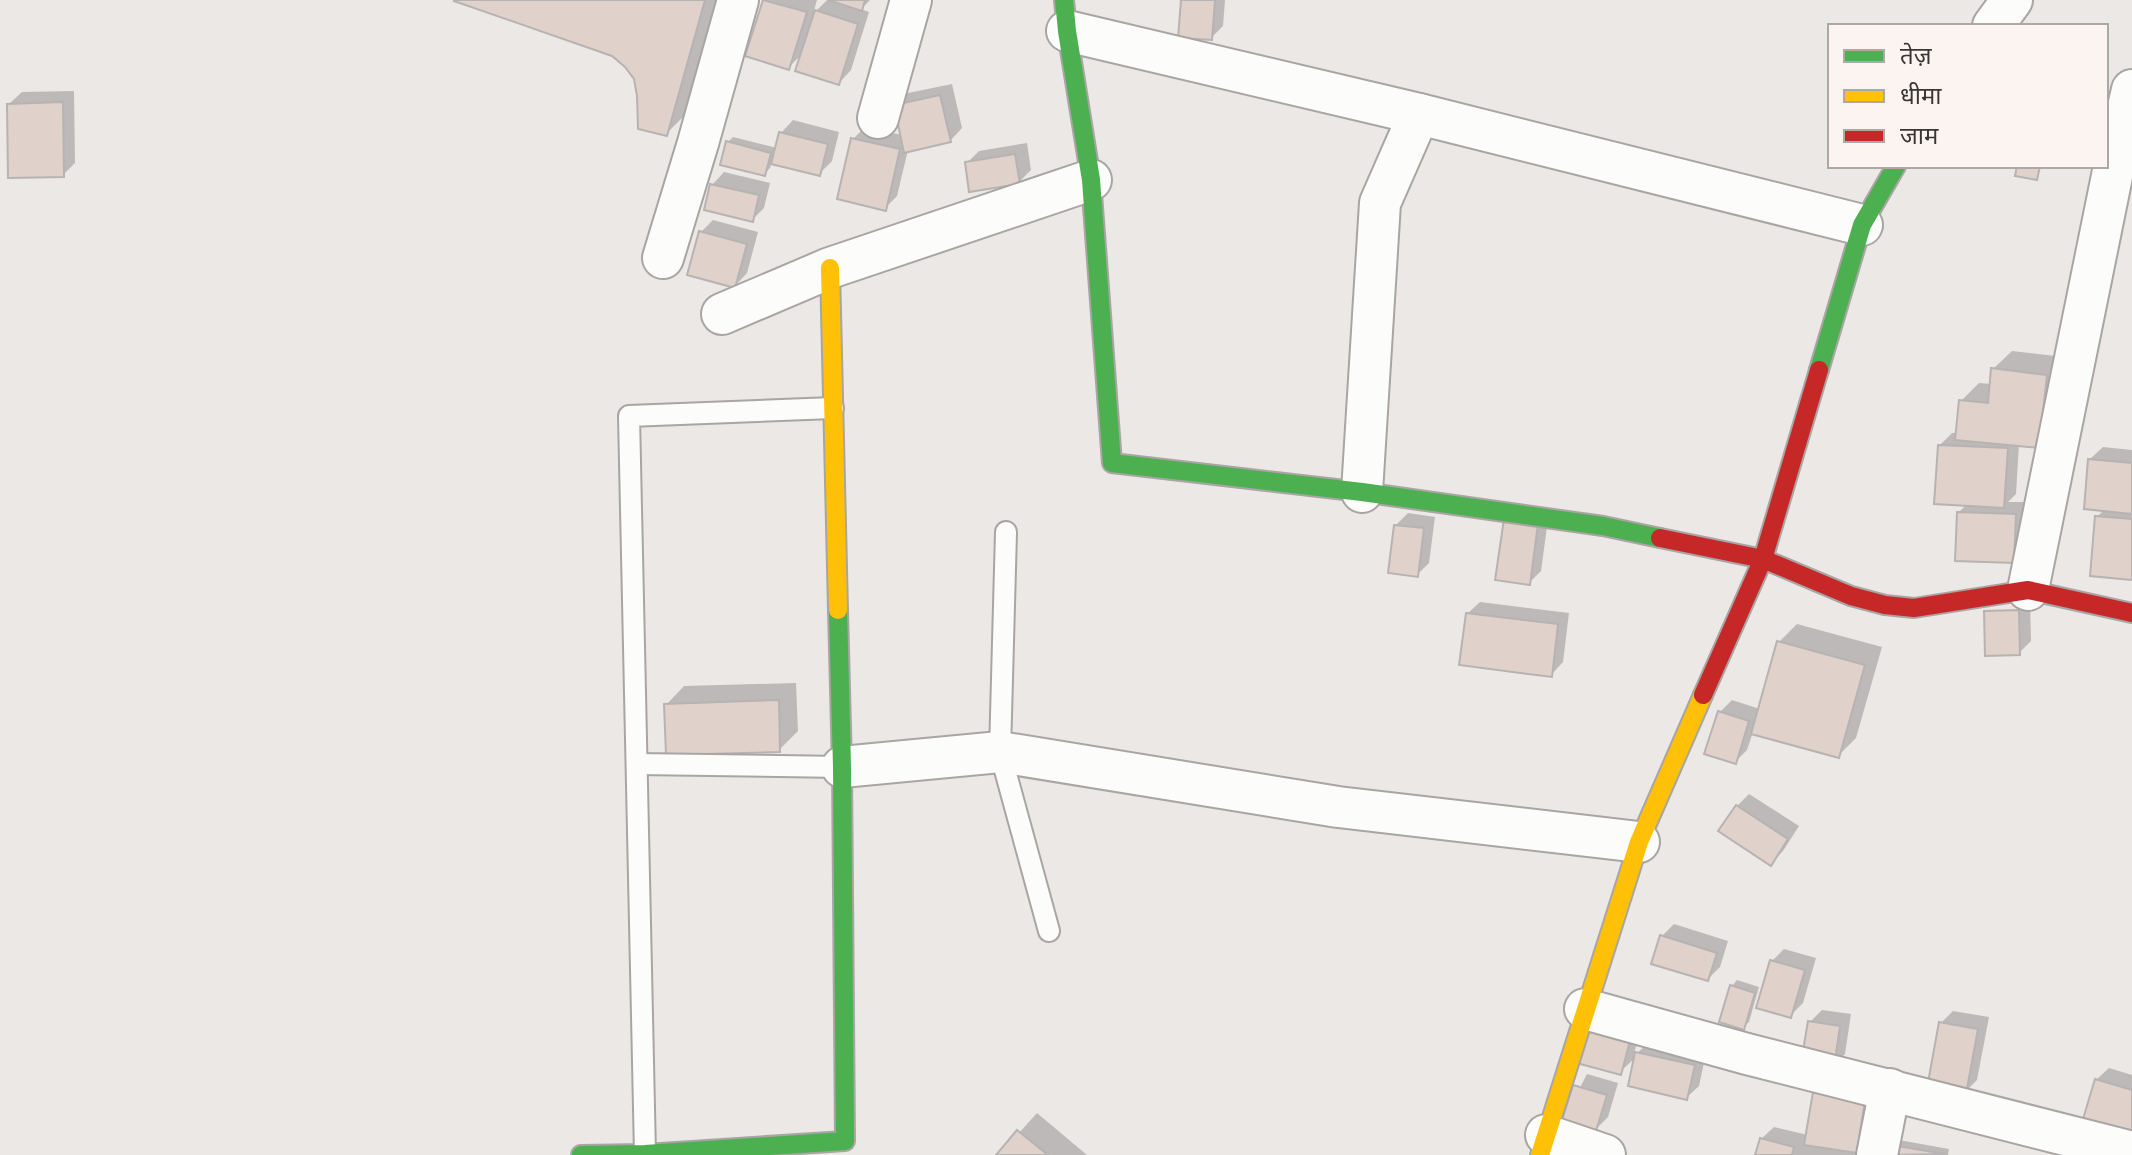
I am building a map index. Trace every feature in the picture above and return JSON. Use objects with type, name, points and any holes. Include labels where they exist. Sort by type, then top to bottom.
[{"type":"street","points":[[663,258],[738,0]]},
{"type":"street","points":[[878,118],[911,0]]},
{"type":"street","points":[[1994,24],[2012,0]]},
{"type":"street","points":[[1862,225],[1419,114],[1065,15],[1091,180],[1112,463],[1362,492],[1603,526],[1763,559],[1851,596],[1885,605],[1914,608],[2028,590],[2132,613]]},
{"type":"street","points":[[2028,590],[2132,90]]},
{"type":"street","points":[[1362,492],[1380,203],[1419,114]]},
{"type":"street","points":[[1605,1155],[1543,1145],[1639,842],[1763,559],[1862,225],[1895,168]]},
{"type":"street","points":[[722,314],[830,268],[1091,180]]},
{"type":"street","points":[[581,1155],[845,1141],[842,767],[830,268]]},
{"type":"street","points":[[842,767],[1000,752],[1338,807],[1639,842]]},
{"type":"street","points":[[1585,1009],[1747,1054],[2132,1152]]},
{"type":"street","points":[[1877,1155],[1890,1089]]},
{"type":"lane","points":[[645,1154],[629,416],[833,408]]},
{"type":"lane","points":[[1006,532],[1000,752],[1049,931]]},
{"type":"lane","points":[[637,764],[842,767]]},
{"type":"building","points":[[455,0],[705,0],[667,136],[638,129],[634,79],[612,56]]},
{"type":"building","points":[[763,0],[807,12],[789,70],[745,56]]},
{"type":"building","points":[[828,0],[865,0],[862,11]]},
{"type":"building","points":[[1181,0],[1215,0],[1212,40],[1178,38]]},
{"type":"building","points":[[815,10],[858,24],[839,85],[795,71]]},
{"type":"building","points":[[940,95],[951,142],[904,153],[894,105]]},
{"type":"building","points":[[63,102],[64,177],[8,178],[7,104]]},
{"type":"building","points":[[779,132],[828,144],[820,176],[771,164]]},
{"type":"building","points":[[851,138],[900,149],[886,211],[837,199]]},
{"type":"building","points":[[726,141],[771,153],[765,176],[720,165]]},
{"type":"building","points":[[1015,154],[1020,184],[969,192],[965,162]]},
{"type":"building","points":[[2017,168],[2040,168],[2037,180],[2015,176]]},
{"type":"building","points":[[710,184],[759,195],[753,222],[704,210]]},
{"type":"building","points":[[699,231],[747,244],[735,288],[687,275]]},
{"type":"building","points":[[1991,368],[2047,375],[2039,448],[1955,440],[1959,400],[1988,403]]},
{"type":"building","points":[[1938,445],[2008,448],[2004,508],[1934,504]]},
{"type":"building","points":[[2088,459],[2132,463],[2132,514],[2084,509]]},
{"type":"building","points":[[1957,512],[2016,514],[2014,563],[1955,561]]},
{"type":"building","points":[[2095,516],[2132,519],[2132,580],[2090,576]]},
{"type":"building","points":[[1504,519],[1538,524],[1530,585],[1495,580]]},
{"type":"building","points":[[1394,525],[1424,528],[1418,577],[1388,573]]},
{"type":"building","points":[[2019,610],[2020,655],[1985,656],[1984,611]]},
{"type":"building","points":[[1466,613],[1558,624],[1552,677],[1459,665]]},
{"type":"building","points":[[1777,641],[1865,665],[1839,758],[1751,734]]},
{"type":"building","points":[[779,700],[780,752],[666,755],[664,704]]},
{"type":"building","points":[[1718,711],[1749,721],[1736,764],[1704,754]]},
{"type":"building","points":[[1736,805],[1788,839],[1771,866],[1718,831]]},
{"type":"building","points":[[1660,935],[1717,953],[1708,981],[1651,964]]},
{"type":"building","points":[[1770,960],[1805,970],[1791,1018],[1756,1008]]},
{"type":"building","points":[[1730,985],[1755,993],[1744,1030],[1719,1022]]},
{"type":"building","points":[[1808,1021],[1840,1026],[1834,1068],[1801,1063]]},
{"type":"building","points":[[1939,1022],[1978,1029],[1966,1094],[1927,1088]]},
{"type":"building","points":[[1583,1027],[1630,1041],[1621,1075],[1573,1062]]},
{"type":"building","points":[[1635,1052],[1695,1065],[1687,1100],[1628,1086]]},
{"type":"building","points":[[2095,1079],[2132,1090],[2132,1134],[2083,1119]]},
{"type":"building","points":[[1573,1085],[1607,1095],[1596,1131],[1562,1120]]},
{"type":"building","points":[[1813,1092],[1865,1101],[1857,1153],[1804,1145]]},
{"type":"building","points":[[1017,1130],[1048,1155],[996,1155]]},
{"type":"building","points":[[1760,1138],[1794,1147],[1792,1155],[1755,1155]]},
{"type":"building","points":[[1891,1145],[1945,1154],[1889,1155]]},
{"type":"traffic: fast","points":[[1064,0],[1091,180],[1112,463],[1362,492],[1603,526],[1660,538]]},
{"type":"traffic: fast","points":[[1819,370],[1862,225],[1895,168]]},
{"type":"traffic: fast","points":[[581,1155],[845,1141],[838,610]]},
{"type":"traffic: slow","points":[[830,268],[838,610]]},
{"type":"traffic: slow","points":[[1540,1155],[1639,842],[1703,695]]},
{"type":"traffic: jam","points":[[1703,695],[1763,559],[1819,370]]},
{"type":"traffic: jam","points":[[1660,538],[1763,559],[1851,596],[1885,605],[1914,608],[2028,590],[2132,613]]}]
